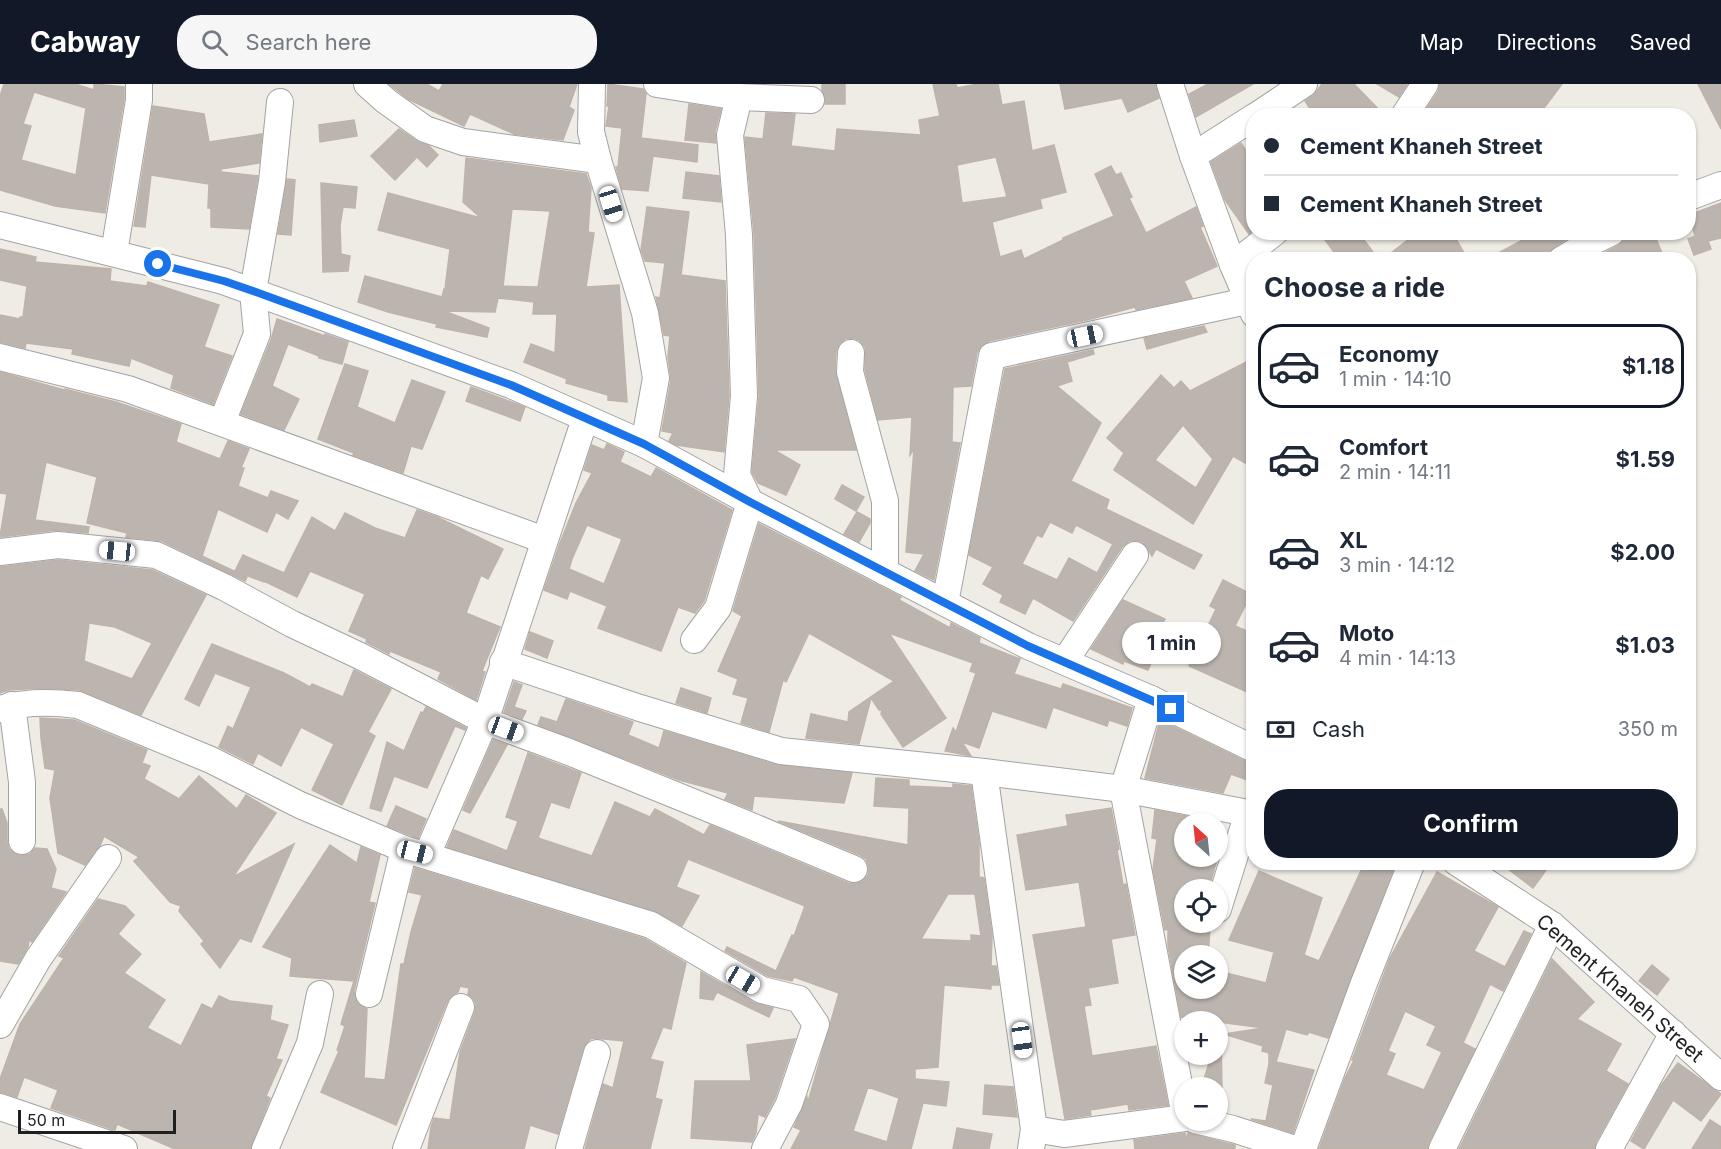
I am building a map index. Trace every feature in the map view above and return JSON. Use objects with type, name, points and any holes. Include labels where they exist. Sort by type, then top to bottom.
[{"type":"street","points":[[114,253],[139,100],[139,84]]},
{"type":"street","points":[[367,84],[425,129],[463,142],[598,160]]},
{"type":"street","points":[[592,84],[591,132],[645,313],[656,378],[644,444]]},
{"type":"street","points":[[657,84],[739,97],[811,100]]},
{"type":"street","points":[[1170,84],[1193,156],[1246,296]]},
{"type":"street","points":[[1267,108],[1304,84]]},
{"type":"street","points":[[1409,108],[1425,84]]},
{"type":"street","points":[[694,640],[717,608],[750,502],[737,475],[744,396],[739,235],[730,135],[739,97]]},
{"type":"street","points":[[222,422],[257,334],[253,291],[272,182],[280,102]]},
{"type":"street","points":[[1193,156],[1246,122]]},
{"type":"street","points":[[1696,194],[1721,185]]},
{"type":"street","points":[[0,225],[224,281],[511,385],[644,444],[750,502],[1028,646],[1151,699],[1246,745]]},
{"type":"street","points":[[1250,252],[1265,240]]},
{"type":"street","points":[[1574,252],[1596,240]]},
{"type":"street","points":[[1233,265],[1246,255]]},
{"type":"street","points":[[945,603],[992,356],[1246,309]]},
{"type":"street","points":[[851,353],[850,372],[885,501],[885,572]]},
{"type":"street","points":[[0,357],[128,389],[544,540]]},
{"type":"street","points":[[369,994],[415,852],[484,721],[585,419]]},
{"type":"street","points":[[0,552],[58,545],[156,555],[224,587],[484,721],[656,787],[854,869]]},
{"type":"street","points":[[1065,661],[1135,555]]},
{"type":"street","points":[[503,662],[640,708],[780,751],[1123,789],[1246,810]]},
{"type":"street","points":[[1151,699],[1123,789],[1177,1077]]},
{"type":"street","points":[[22,841],[22,782],[6,707],[56,702],[78,705],[211,760],[300,805],[415,852],[651,925],[762,990],[799,999],[816,1024],[789,1104],[765,1149]]},
{"type":"street","points":[[984,772],[1033,1139],[1174,1119]]},
{"type":"street","points":[[1228,879],[1246,826]]},
{"type":"street","points":[[0,1025],[38,959],[108,858]]},
{"type":"street","points":[[1304,1149],[1364,983],[1409,870]]},
{"type":"street","name":"Cement Khaneh Street","points":[[1468,870],[1552,925],[1721,1077]]},
{"type":"street","points":[[1442,1149],[1552,925]]},
{"type":"street","points":[[265,1149],[310,1043],[320,994]]},
{"type":"street","points":[[406,1149],[461,1006]]},
{"type":"street","points":[[1609,1149],[1673,1034]]},
{"type":"street","points":[[569,1149],[597,1053]]},
{"type":"street","points":[[0,1107],[124,1149]]},
{"type":"street","points":[[1228,1128],[1295,1149]]},
{"type":"building","points":[[4,84],[75,84],[94,90],[94,84],[124,87],[105,213],[55,206],[0,190],[0,96]],"holes":[[[34,92],[86,108],[76,175],[21,160],[31,126],[23,124]]]},
{"type":"building","points":[[389,84],[427,84],[439,91],[443,84],[577,84],[569,107],[574,110],[563,140],[514,134],[470,114],[464,126],[408,99]]},
{"type":"building","points":[[608,84],[643,89],[646,94],[641,138],[698,145],[697,162],[653,156],[648,191],[622,189],[616,167],[618,167],[622,128],[606,126],[609,106],[607,106]]},
{"type":"building","points":[[822,84],[845,84],[845,104],[825,104]]},
{"type":"building","points":[[933,84],[956,84],[957,88],[978,84],[998,84],[1002,105],[1024,101],[1032,151],[1054,145],[1066,192],[1040,199],[1042,208],[992,222],[1000,257],[1021,250],[1024,259],[1063,238],[1114,216],[1095,174],[1111,166],[1116,175],[1121,173],[1132,197],[1129,198],[1146,233],[1196,207],[1203,226],[1200,227],[1217,266],[1184,281],[1192,298],[1136,310],[1135,307],[989,341],[981,346],[977,353],[971,386],[953,387],[952,442],[960,443],[934,580],[915,571],[924,554],[906,552],[914,449],[910,455],[912,417],[878,420],[865,370],[865,347],[859,340],[845,339],[839,344],[835,371],[856,450],[774,450],[800,465],[786,495],[758,483],[752,472],[759,396],[754,234],[745,137],[763,139],[766,113],[795,114],[791,146],[835,151],[837,129],[921,135],[919,120],[940,116]],"holes":[[[996,157],[1007,197],[962,203],[957,165]]]},
{"type":"building","points":[[1060,84],[1155,84],[1159,98],[1128,112],[1122,98],[1065,109]]},
{"type":"building","points":[[1208,84],[1253,84],[1196,117],[1189,94]]},
{"type":"building","points":[[1322,84],[1354,84],[1377,108],[1310,108],[1305,101],[1313,96]]},
{"type":"building","points":[[1377,84],[1407,84],[1399,97]]},
{"type":"building","points":[[1440,84],[1562,84],[1544,108],[1427,108],[1438,92]]},
{"type":"building","points":[[1698,84],[1721,84],[1721,129]]},
{"type":"building","points":[[689,104],[721,109],[715,132],[716,143],[685,140]]},
{"type":"building","points":[[153,106],[204,114],[209,142],[262,134],[259,163],[221,169],[221,172],[258,176],[249,229],[211,227],[211,208],[208,208],[209,184],[151,175],[145,227],[134,226]]},
{"type":"building","points":[[354,120],[357,136],[320,142],[319,125]]},
{"type":"building","points":[[399,129],[429,146],[438,155],[427,167],[417,157],[395,180],[371,156]]},
{"type":"building","points":[[1241,143],[1246,151],[1246,230],[1225,200],[1211,162]]},
{"type":"building","points":[[466,158],[586,174],[591,188],[588,232],[594,233],[586,287],[619,285],[627,402],[608,400],[608,395],[566,383],[567,379],[524,362],[531,344],[555,353],[557,314],[533,314],[534,302],[498,298],[495,312],[444,311],[489,328],[487,337],[436,327],[437,324],[358,302],[365,276],[442,297],[445,289],[450,249],[378,230],[388,193],[481,218],[463,202]],"holes":[[[512,209],[550,211],[538,287],[503,286]]]},
{"type":"building","points":[[686,172],[719,176],[721,202],[683,198]]},
{"type":"building","points":[[287,179],[295,180],[291,235],[278,234]]},
{"type":"building","points":[[321,183],[357,187],[355,208],[343,207],[340,226],[341,254],[350,256],[348,271],[323,272]]},
{"type":"building","points":[[1721,203],[1721,238],[1708,241],[1711,249],[1696,254],[1688,240],[1696,240],[1696,212]]},
{"type":"building","points":[[647,207],[689,212],[681,275],[725,281],[729,396],[724,452],[676,445],[669,441],[673,433],[662,431],[671,380],[668,356],[670,336],[664,335],[656,297],[660,298],[665,263],[645,261],[641,250]]},
{"type":"building","points":[[1325,240],[1364,240],[1373,252],[1334,252]]},
{"type":"building","points":[[1408,240],[1457,240],[1463,252],[1392,252]]},
{"type":"building","points":[[1565,240],[1548,252],[1500,252],[1521,241]]},
{"type":"building","points":[[1625,240],[1656,240],[1662,252],[1606,252]]},
{"type":"building","points":[[0,249],[36,257],[35,262],[111,269],[110,281],[147,286],[148,282],[219,305],[204,347],[232,356],[213,404],[171,388],[174,375],[131,358],[129,366],[72,354],[73,349],[26,343],[25,348],[0,342],[0,315],[20,319],[23,317],[27,286],[0,280]]},
{"type":"building","points":[[277,319],[348,342],[342,364],[319,358],[319,356],[288,344],[272,386],[299,399],[284,430],[241,414],[271,340]]},
{"type":"building","points":[[1204,326],[1207,332],[1147,349],[1144,338]]},
{"type":"building","points":[[1093,350],[1094,354],[1067,362],[1072,381],[1057,386],[1101,423],[1071,481],[1109,500],[1106,509],[1202,555],[1194,569],[1156,549],[1152,556],[1143,542],[1129,541],[1122,547],[1073,621],[1033,598],[1025,614],[1000,602],[1003,595],[983,584],[993,567],[969,555],[1005,369]],"holes":[[[1050,522],[1072,533],[1076,525],[1113,544],[1097,573],[1069,558],[1057,580],[1022,564],[1037,535],[1042,537]]]},
{"type":"building","points":[[1246,362],[1246,463],[1233,456],[1193,524],[1114,470],[1124,453],[1107,438],[1161,375],[1174,388],[1181,381],[1190,391]],"holes":[[[1183,425],[1213,459],[1196,488],[1155,460]]]},
{"type":"building","points":[[345,364],[368,371],[357,407],[395,423],[412,380],[445,392],[422,449],[411,446],[403,473],[353,455],[354,453],[318,439]]},
{"type":"building","points":[[0,372],[116,402],[181,424],[176,442],[220,459],[228,441],[249,449],[241,468],[244,468],[238,486],[268,498],[271,491],[298,501],[288,519],[276,512],[267,532],[218,509],[202,556],[247,577],[245,581],[162,541],[126,537],[127,533],[87,523],[97,477],[46,462],[35,520],[89,527],[88,533],[56,530],[0,537],[7,494],[0,493]]},
{"type":"building","points":[[471,387],[525,407],[520,421],[466,401]]},
{"type":"building","points":[[607,444],[624,452],[620,462],[651,477],[656,468],[732,510],[704,601],[695,613],[678,607],[661,651],[598,628],[607,606],[570,591],[567,599],[544,590],[576,503],[592,473],[584,470],[592,445],[604,450]],"holes":[[[587,525],[622,539],[604,584],[569,569]]]},
{"type":"building","points":[[842,485],[864,497],[856,511],[835,499]]},
{"type":"building","points":[[417,510],[437,517],[503,549],[488,579],[481,575],[466,613],[500,627],[482,671],[485,672],[476,700],[438,679],[441,672],[390,651],[389,654],[366,642],[367,639],[349,631],[365,594],[310,571],[297,597],[264,581],[235,571],[243,555],[284,573],[312,517],[335,531],[345,513],[375,528],[405,538]]},
{"type":"building","points":[[857,512],[870,519],[859,542],[844,534]]},
{"type":"building","points":[[759,524],[901,597],[899,600],[950,628],[951,623],[980,638],[979,643],[1020,659],[1014,674],[1061,689],[1063,684],[1132,708],[1127,726],[1109,720],[1107,726],[1053,707],[1046,728],[992,711],[979,748],[962,742],[971,756],[945,751],[953,728],[956,732],[976,673],[970,671],[973,663],[889,633],[946,718],[903,747],[881,714],[882,710],[879,710],[871,698],[859,744],[806,738],[811,714],[848,722],[849,712],[894,681],[809,633],[786,682],[783,680],[769,732],[741,723],[748,698],[733,694],[738,679],[718,671],[742,616],[733,611]]},
{"type":"building","points":[[58,560],[152,570],[206,595],[141,715],[80,690],[39,688],[9,690],[0,693],[0,567]],"holes":[[[89,623],[115,627],[152,643],[132,679],[84,661]]]},
{"type":"building","points":[[1223,580],[1246,592],[1246,604],[1235,626],[1246,631],[1246,691],[1189,666],[1216,609],[1210,606]]},
{"type":"building","points":[[1123,600],[1165,619],[1154,639],[1160,643],[1148,670],[1124,661],[1123,664],[1091,649]]},
{"type":"building","points":[[530,632],[553,641],[547,658],[525,649]]},
{"type":"building","points":[[212,644],[284,673],[310,687],[312,684],[343,697],[354,670],[391,689],[368,732],[375,736],[342,805],[312,790],[334,744],[301,727],[281,766],[258,753],[253,764],[219,747],[228,726],[233,729],[251,687],[215,673],[199,706],[185,699]]},
{"type":"building","points":[[514,682],[522,685],[514,707],[526,711],[522,719],[504,712]]},
{"type":"building","points":[[681,688],[711,698],[707,713],[676,703]]},
{"type":"building","points":[[566,699],[633,722],[628,735],[659,748],[664,731],[777,765],[852,773],[844,803],[754,796],[752,810],[725,799],[728,793],[679,780],[538,725],[541,717],[557,722]]},
{"type":"building","points":[[426,707],[466,728],[465,730],[455,726],[427,788],[394,776],[381,811],[370,808],[387,742],[404,751],[421,712],[423,713]]},
{"type":"building","points":[[40,718],[74,720],[147,750],[142,763],[150,766],[144,779],[179,799],[199,776],[237,809],[246,795],[276,813],[233,877],[294,844],[251,942],[240,938],[220,968],[201,944],[204,941],[179,911],[181,906],[170,902],[134,861],[139,857],[104,836],[100,846],[85,865],[58,853],[50,798],[55,770],[45,768]]},
{"type":"building","points":[[1160,720],[1246,762],[1246,780],[1231,774],[1223,793],[1145,778]]},
{"type":"building","points":[[493,740],[507,745],[470,813],[463,810]]},
{"type":"building","points":[[528,753],[581,773],[569,808],[551,802],[538,838],[592,856],[615,802],[650,817],[655,809],[704,835],[710,825],[855,884],[863,881],[868,875],[869,868],[866,859],[778,821],[908,845],[909,808],[874,806],[876,778],[909,780],[909,786],[953,788],[953,784],[971,786],[979,843],[979,877],[984,878],[992,935],[981,936],[992,937],[991,966],[996,966],[999,985],[991,985],[991,989],[944,985],[938,1067],[915,1069],[915,1079],[949,1082],[946,1106],[923,1103],[911,1149],[791,1149],[801,1130],[794,1127],[807,1097],[808,1102],[839,993],[794,977],[792,981],[768,976],[725,951],[727,947],[776,971],[792,935],[794,936],[805,906],[688,859],[676,887],[699,896],[682,926],[655,911],[447,847],[454,830],[507,851],[518,821],[506,817]],"holes":[[[948,894],[975,894],[981,936],[971,935],[971,941],[921,939]],[[868,1087],[899,1098],[887,1142],[853,1131]]]},
{"type":"building","points":[[396,806],[426,819],[418,838],[387,826]]},
{"type":"building","points":[[1111,808],[1123,885],[1126,884],[1135,935],[1111,939],[1118,983],[1088,988],[1091,1005],[1084,1006],[1092,1056],[1156,1046],[1168,1105],[1129,1110],[1128,1104],[1090,1110],[1091,1115],[1065,1119],[1033,935],[1086,927],[1079,882],[1026,890],[1017,835],[1068,826],[1066,815]]},
{"type":"building","points":[[0,809],[7,823],[9,849],[21,856],[30,854],[35,848],[47,849],[56,869],[51,888],[66,892],[32,942],[29,940],[28,947],[18,964],[0,961]]},
{"type":"building","points":[[1155,810],[1174,814],[1174,867],[1215,867],[1212,879],[1174,879],[1174,933],[1210,933],[1209,945],[1174,945],[1174,979],[1168,946],[1168,929],[1165,930],[1153,869],[1157,839],[1152,838]]},
{"type":"building","points":[[330,845],[357,863],[361,847],[380,855],[369,902],[375,903],[354,991],[358,1004],[367,1009],[364,1078],[385,1080],[401,964],[404,964],[422,895],[409,892],[415,868],[645,939],[686,963],[671,1029],[663,1027],[650,1059],[663,1062],[655,1098],[662,1100],[650,1149],[585,1149],[603,1084],[613,1088],[624,1041],[594,1038],[590,1039],[583,1049],[558,1134],[530,1125],[524,1149],[428,1149],[434,1118],[450,1120],[460,1052],[475,1012],[476,1004],[468,994],[469,988],[460,986],[458,992],[447,1002],[396,1125],[321,1092],[339,1051],[337,1050],[345,1026],[341,1024],[354,981],[290,976],[292,958],[263,947]]},
{"type":"building","points":[[1361,870],[1393,870],[1328,1038],[1309,1032],[1307,1035],[1286,1029],[1276,1062],[1314,1070],[1293,1133],[1251,1119],[1266,1121],[1273,1085],[1265,1083],[1269,1053],[1262,1051],[1263,1046],[1228,1033],[1264,1028],[1228,1023],[1228,1011],[1180,1011],[1178,999],[1228,999],[1228,974],[1266,983],[1274,952],[1229,940],[1259,871],[1322,898],[1304,955],[1319,961]]},
{"type":"building","points":[[1509,870],[1546,870],[1533,888]]},
{"type":"building","points":[[1437,872],[1498,907],[1474,951],[1505,967],[1524,931],[1531,934],[1503,991],[1490,984],[1463,1043],[1475,1049],[1427,1149],[1319,1149],[1354,1060],[1352,1060],[1390,958]],"holes":[[[1405,1011],[1436,1026],[1427,1045],[1442,1052],[1424,1090],[1386,1075],[1395,1054],[1388,1051]]]},
{"type":"building","points":[[98,899],[125,906],[134,915],[118,934],[141,954],[124,973],[165,1000],[147,1028],[181,1046],[202,1004],[212,1009],[219,996],[230,1001],[272,1006],[270,1020],[288,1025],[276,1059],[282,1060],[266,1096],[270,1098],[250,1149],[175,1149],[117,1124],[115,1130],[51,1108],[58,1090],[24,1077],[17,1097],[0,1092],[0,1079],[20,1024],[64,958],[59,956]]},
{"type":"building","points":[[1552,959],[1594,1002],[1577,1019],[1621,1044],[1606,1071],[1628,1084],[1594,1149],[1459,1149]]},
{"type":"building","points":[[1652,965],[1669,979],[1657,995],[1639,981]]},
{"type":"building","points":[[701,972],[755,1003],[773,1008],[769,1017],[717,992],[713,1000],[700,998]]},
{"type":"building","points":[[795,1039],[775,1098],[765,1117],[758,1114],[756,1133],[752,1142],[691,1138],[695,1081],[751,1081],[747,1045]]},
{"type":"building","points":[[1678,1063],[1721,1094],[1701,1121],[1673,1100],[1644,1149],[1631,1141],[1660,1087]]},
{"type":"building","points":[[1208,1065],[1222,1065],[1222,1077],[1205,1077]]},
{"type":"building","points":[[985,1085],[1013,1087],[1017,1117],[983,1114]]},
{"type":"building","points":[[1710,1120],[1721,1127],[1721,1149],[1692,1149]]},
{"type":"building","points":[[957,1128],[992,1134],[989,1149],[953,1149]]},
{"type":"building","points":[[1185,1133],[1185,1141],[1188,1133],[1235,1145],[1235,1149],[1135,1149],[1134,1140]]},
{"type":"route","points":[[158,264],[224,281],[511,385],[644,444],[750,502],[1028,646],[1171,709]]}]
